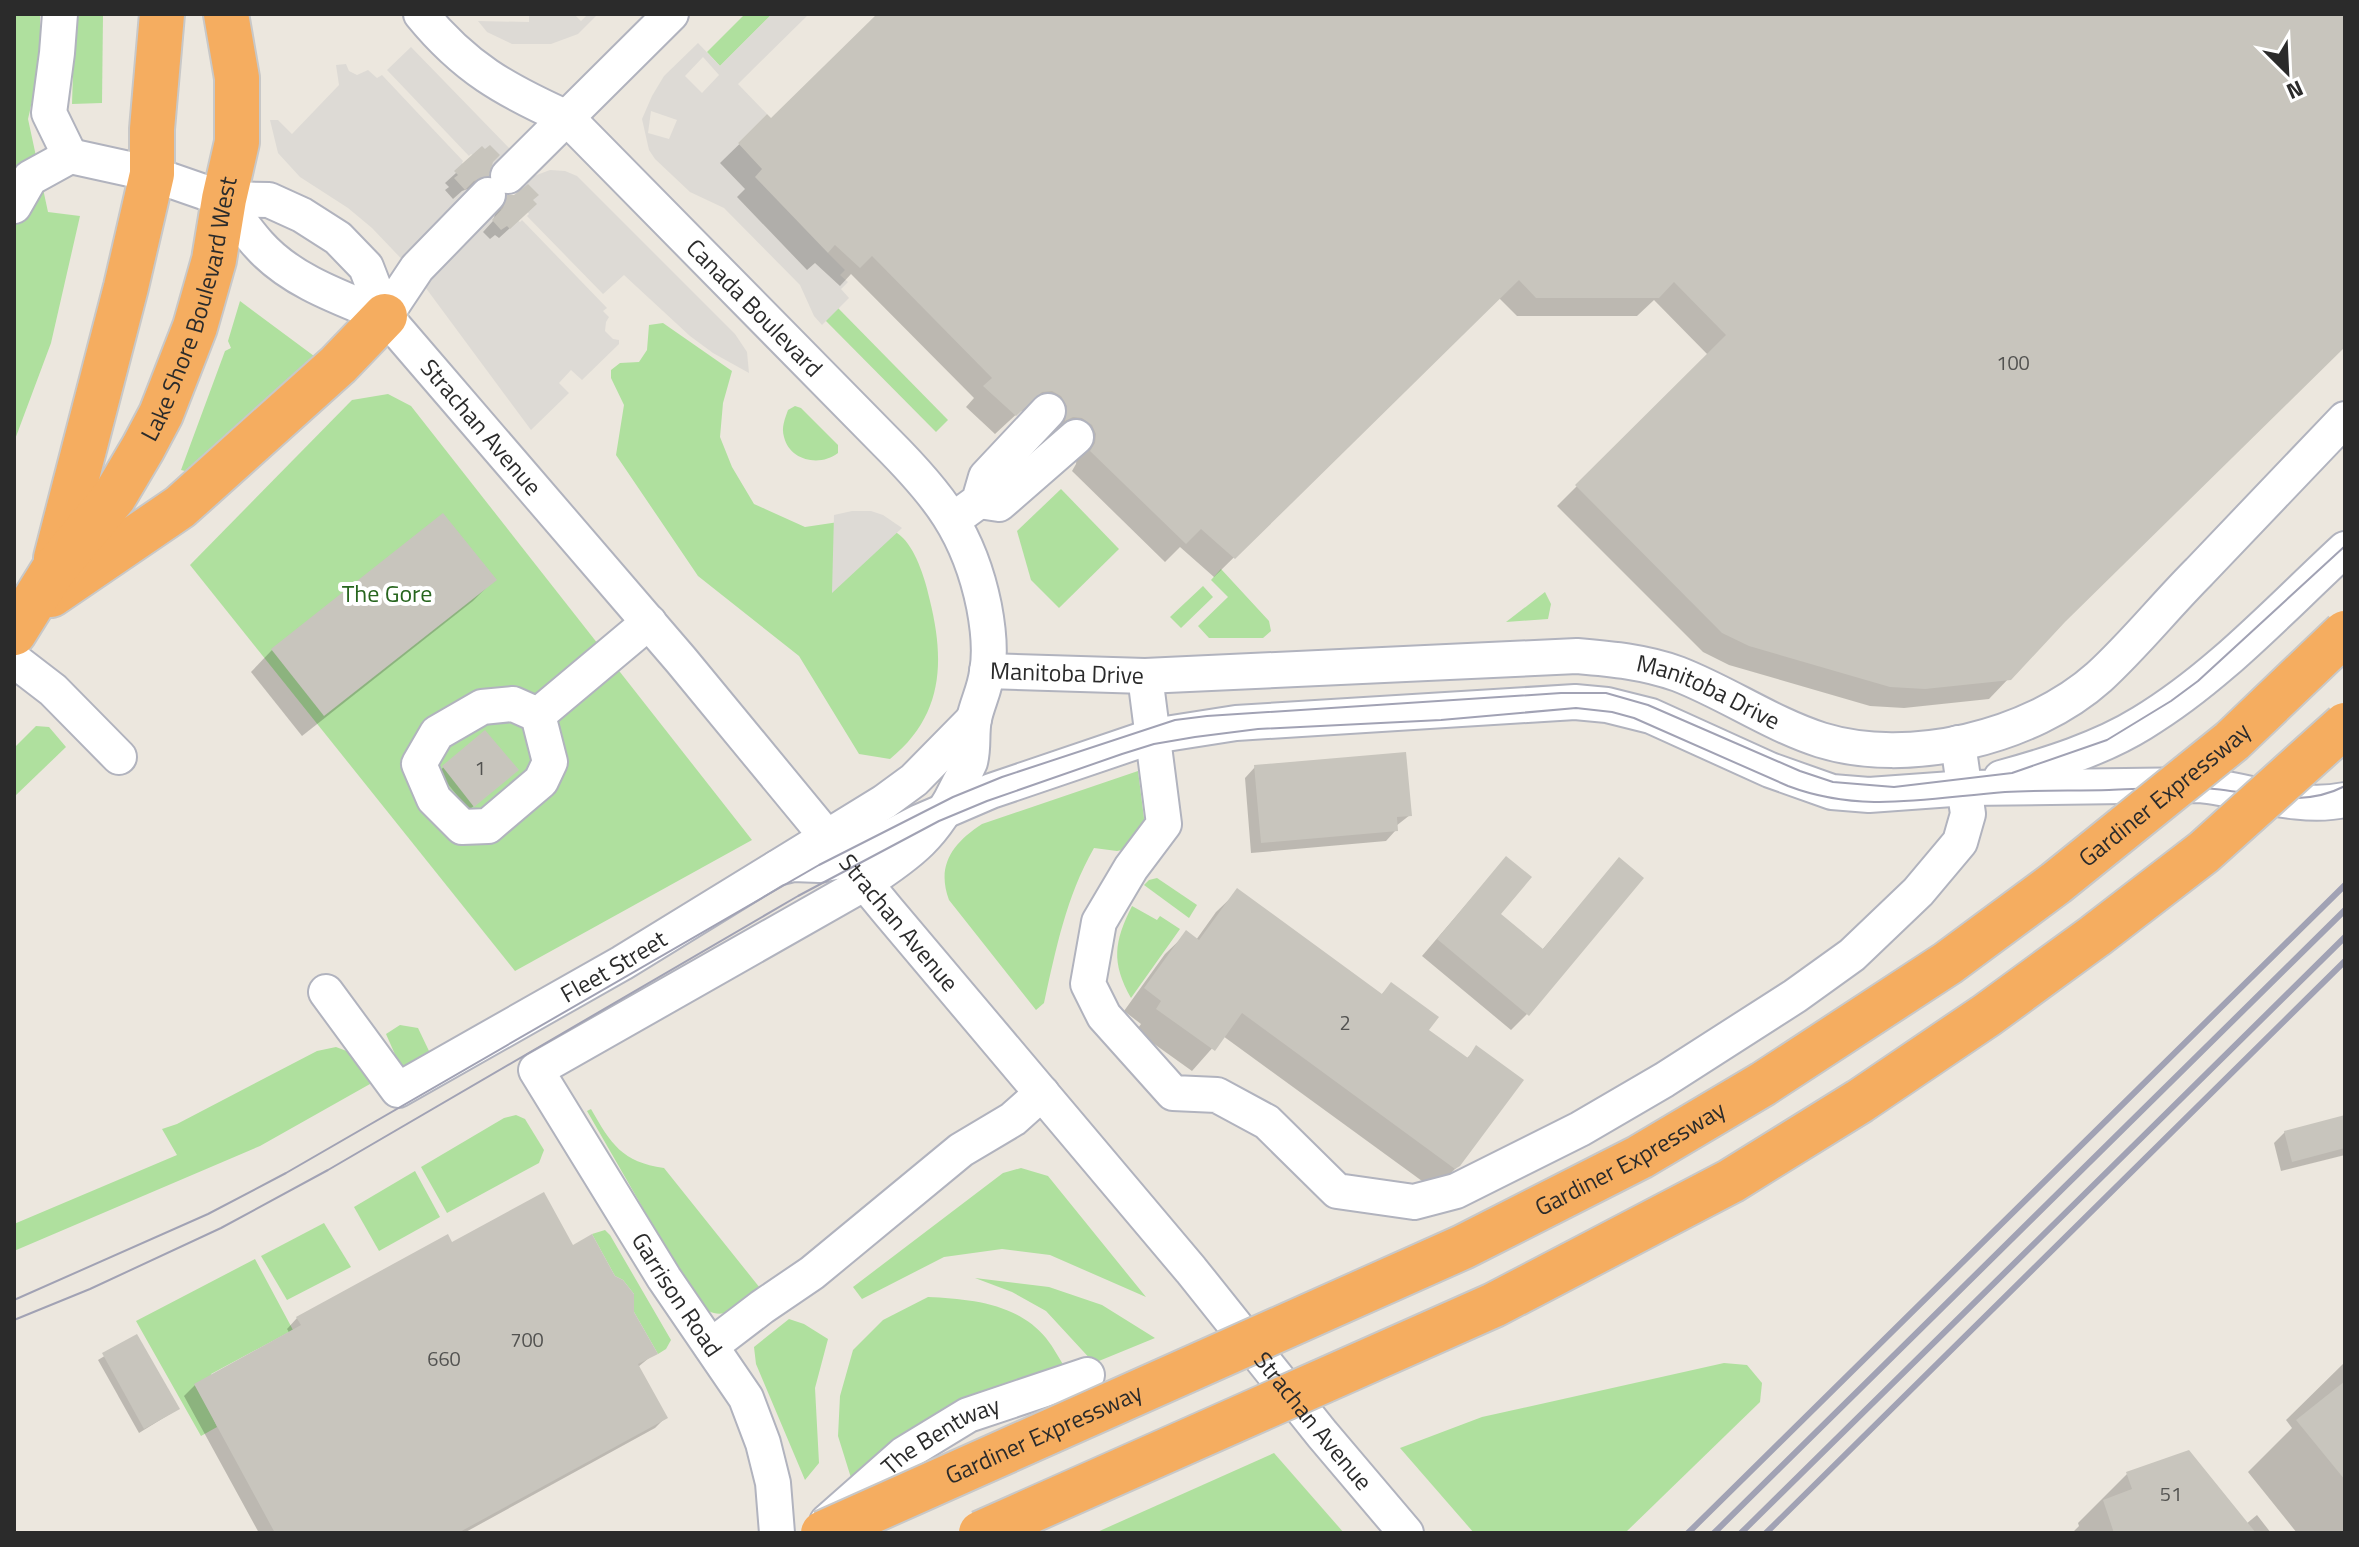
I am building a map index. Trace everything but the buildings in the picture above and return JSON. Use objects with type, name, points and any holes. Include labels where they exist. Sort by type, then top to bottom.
[{"type":"highway","name":"Lake Shore Boulevard West","points":[[52,572],[152,174],[152,129],[162,14]]},
{"type":"highway","name":"Lake Shore Boulevard West","points":[[22,621],[52,572],[114,497],[161,414],[195,327],[214,260],[237,142],[237,78],[226,14]]},
{"type":"highway","points":[[22,621],[180,507],[338,365],[385,316]]},
{"type":"highway","name":"Gardiner Expressway","points":[[820,1533],[1463,1247],[1640,1157],[1701,1121],[1948,963],[2044,892],[2232,741],[2345,633]]},
{"type":"highway","points":[[981,1533],[1494,1305],[1731,1181],[1860,1101],[1987,1015],[2095,936],[2204,852],[2345,725]]},
{"type":"street","points":[[14,206],[30,178],[70,156],[49,113],[60,14]]},
{"type":"street","name":"Canada Boulevard","points":[[421,14],[480,73],[518,96],[567,118],[923,480],[966,510],[970,552],[987,619],[987,671]]},
{"type":"street","points":[[385,316],[417,268],[671,14]]},
{"type":"street","name":"Strachan Avenue","points":[[70,156],[152,174],[224,199],[269,200],[302,215],[338,238],[366,267],[385,316],[649,622],[1191,1270],[1406,1533]]},
{"type":"street","name":"Strachan Avenue","points":[[224,199],[260,246],[283,265],[314,286],[385,316]]},
{"type":"street","points":[[966,510],[986,477],[1048,411]]},
{"type":"street","name":"Manitoba Drive","points":[[846,860],[910,853],[927,836],[945,810],[970,761],[974,719],[987,671],[1145,676],[1577,656],[1627,660],[1678,674],[1821,740],[1874,751],[1930,748],[1985,737],[2044,714],[2098,678],[2345,419]]},
{"type":"street","points":[[966,510],[999,504],[1076,437]]},
{"type":"street","points":[[1966,788],[2013,775],[2108,741],[2141,724],[2199,683],[2345,549]]},
{"type":"street","points":[[538,715],[649,622]]},
{"type":"street","points":[[14,660],[53,690],[119,757]]},
{"type":"street","points":[[1145,676],[1164,824],[1131,868],[1099,922],[1088,984],[1104,1016],[1173,1093],[1217,1095],[1267,1122],[1337,1191],[1414,1202],[1456,1191],[1580,1129],[1756,1021],[1852,955],[1918,892],[1960,842],[1968,814],[1958,743]]},
{"type":"street","points":[[945,810],[999,788],[1153,736],[1236,723],[1575,702],[1607,705],[1651,716],[1770,770],[1832,792],[1869,795],[1966,788],[2200,785],[2235,789],[2307,805],[2345,800]]},
{"type":"street","name":"Manitoba Drive","points":[[846,860],[884,802],[914,780],[974,719]]},
{"type":"street","name":"Fleet Street","points":[[326,992],[398,1090],[622,963],[777,868],[846,860]]},
{"type":"street","name":"Garrison Road","points":[[777,1525],[773,1483],[746,1398],[664,1278],[536,1070],[846,860]]},
{"type":"street","points":[[711,1346],[812,1273],[961,1150],[1013,1119],[1042,1093]]},
{"type":"street","name":"The Bentway","points":[[820,1533],[831,1516],[904,1454],[968,1415],[1087,1375]]},
{"type":"green space","points":[[14,14],[40,14],[40,66],[28,119],[48,212],[80,216],[51,343],[14,442]]},
{"type":"green space","points":[[75,14],[103,14],[102,103],[72,104]]},
{"type":"green space","points":[[745,14],[772,14],[720,66],[707,52]]},
{"type":"green space","points":[[240,301],[314,356],[185,471],[181,470],[225,351],[231,348],[228,341]]},
{"type":"green space","points":[[838,308],[948,420],[936,432],[825,320]]},
{"type":"green space","points":[[663,323],[732,371],[723,403],[720,437],[732,467],[754,504],[805,527],[872,517],[900,535],[913,551],[935,624],[938,645],[936,687],[921,725],[890,759],[859,754],[799,656],[698,576],[616,455],[624,405],[611,378],[611,370],[620,363],[639,362],[647,350],[649,325]]},
{"type":"green space","name":"The Gore","points":[[388,394],[411,406],[752,840],[515,971],[190,565],[352,400]]},
{"type":"green space","points":[[795,406],[801,408],[838,445],[838,453],[815,460],[792,452],[783,430],[788,410]]},
{"type":"green space","points":[[1061,489],[1119,549],[1059,608],[1031,580],[1017,531]]},
{"type":"green space","points":[[1221,569],[1269,621],[1271,631],[1263,638],[1209,638],[1198,626],[1228,597],[1211,580]]},
{"type":"green space","points":[[1203,586],[1213,597],[1181,628],[1170,617]]},
{"type":"green space","points":[[1545,592],[1551,604],[1548,619],[1506,622]]},
{"type":"green space","points":[[36,726],[49,727],[66,747],[14,797],[14,748]]},
{"type":"green space","points":[[1138,771],[1145,826],[1132,848],[1117,851],[1094,848],[1069,904],[1044,1003],[1036,1010],[949,900],[945,876],[950,856],[963,839],[982,824]]},
{"type":"green space","points":[[1157,878],[1197,905],[1189,918],[1144,885]]},
{"type":"green space","points":[[1132,906],[1157,920],[1160,916],[1180,929],[1131,998],[1120,974],[1117,952],[1121,930]]},
{"type":"green space","points":[[400,1025],[418,1028],[429,1051],[401,1068],[386,1034]]},
{"type":"green space","points":[[336,1047],[352,1053],[371,1071],[370,1084],[260,1146],[14,1251],[14,1224],[177,1155],[162,1129],[317,1051]]},
{"type":"green space","points":[[591,1109],[619,1149],[638,1161],[664,1168],[760,1288],[737,1307],[722,1313],[706,1310],[697,1302],[587,1111]]},
{"type":"green space","points":[[516,1115],[525,1119],[544,1150],[539,1163],[447,1213],[421,1167],[504,1118]]},
{"type":"green space","points":[[1021,1168],[1048,1176],[1146,1297],[1050,1255],[1002,1249],[944,1257],[862,1299],[853,1287],[1003,1173]]},
{"type":"green space","points":[[415,1171],[440,1217],[379,1251],[354,1207]]},
{"type":"green space","points":[[324,1223],[351,1267],[287,1300],[261,1256]]},
{"type":"green space","points":[[605,1230],[671,1340],[666,1349],[658,1354],[634,1312],[634,1294],[623,1280],[615,1276],[592,1234]]},
{"type":"green space","points":[[255,1259],[293,1330],[211,1374],[230,1409],[213,1418],[217,1427],[201,1436],[136,1321]]},
{"type":"green space","points":[[975,1278],[1049,1287],[1102,1305],[1155,1338],[1094,1363],[1046,1311],[1012,1292]]},
{"type":"green space","points":[[928,1297],[992,1305],[1021,1317],[1046,1338],[1067,1371],[852,1481],[838,1436],[840,1396],[853,1350],[883,1320]]},
{"type":"green space","points":[[789,1319],[828,1339],[815,1388],[819,1463],[805,1480],[756,1364],[754,1347]]},
{"type":"green space","points":[[1724,1363],[1747,1365],[1762,1383],[1760,1402],[1625,1533],[1474,1533],[1400,1448],[1482,1417]]},
{"type":"green space","points":[[1274,1453],[1344,1533],[1095,1533]]},
{"type":"shaded area","points":[[529,14],[574,14],[581,21],[588,14],[598,14],[578,34],[551,44],[512,44],[487,32],[478,21],[529,22]]},
{"type":"shaded area","points":[[772,14],[809,14],[738,84],[767,114],[738,143],[835,245],[828,253],[845,270],[840,275],[848,282],[841,289],[849,298],[822,325],[814,316],[800,285],[724,208],[690,192],[649,150],[642,119],[664,76],[698,43],[720,66]],"holes":[[[703,57],[719,75],[702,93],[685,76]],[[651,111],[677,120],[669,139],[648,133]]]},
{"type":"shaded area","points":[[411,47],[511,150],[492,168],[471,154],[469,156],[387,70]]},
{"type":"shaded area","points":[[346,64],[349,71],[357,75],[368,70],[377,78],[382,75],[463,161],[472,179],[502,211],[520,222],[522,220],[607,308],[603,311],[609,317],[605,331],[613,339],[619,340],[619,344],[582,380],[571,370],[559,383],[569,393],[531,430],[414,272],[372,228],[348,208],[300,177],[278,153],[270,120],[278,120],[292,134],[339,85],[336,65]]},
{"type":"shaded area","points":[[550,170],[577,176],[735,334],[747,352],[749,373],[690,336],[624,275],[603,294],[527,216],[529,214],[516,193],[534,176]]},
{"type":"shaded area","points":[[871,511],[883,515],[902,528],[832,593],[834,515]]},
{"type":"tram line","points":[[14,1300],[208,1214],[286,1173],[819,865],[953,797],[1002,777],[1175,720],[1561,693],[1606,693],[1648,705],[1800,771],[1833,782],[1894,787],[2012,773],[2107,740],[2171,701],[2198,681],[2345,546]]},
{"type":"tram line","points":[[14,1320],[90,1289],[221,1228],[328,1170],[798,896],[939,821],[987,801],[1154,744],[1258,729],[1441,720],[1576,708],[1634,718],[1788,786],[1842,800],[1895,802],[2005,792],[2178,788],[2292,798],[2327,793],[2345,786]]},
{"type":"railway","points":[[1688,1533],[2345,885]]},
{"type":"railway","points":[[1714,1533],[2345,910]]},
{"type":"railway","points":[[1741,1533],[2345,937]]},
{"type":"railway","points":[[1766,1533],[2345,961]]}]
